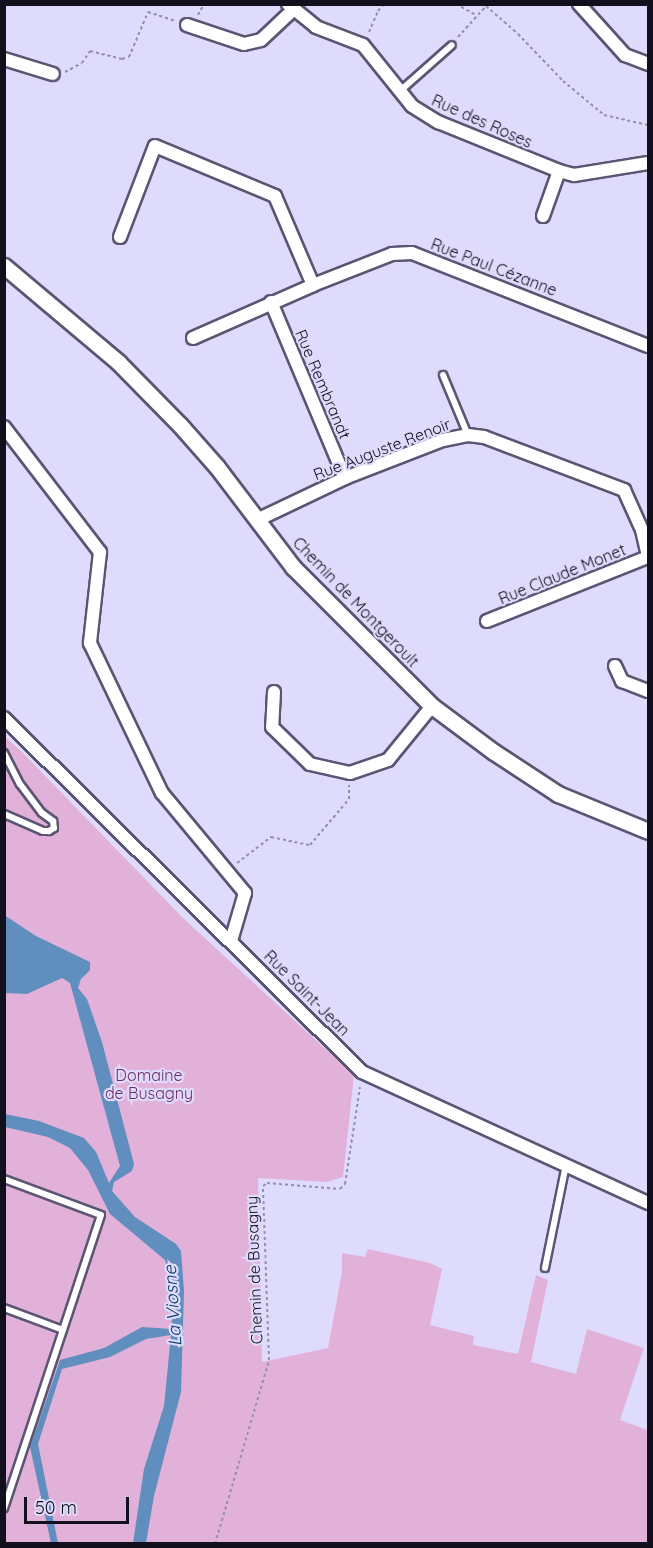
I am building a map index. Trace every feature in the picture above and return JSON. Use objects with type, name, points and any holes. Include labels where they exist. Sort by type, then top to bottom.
[{"type":"street","points":[[579,4],[625,55],[648,64]]},
{"type":"street","points":[[187,25],[244,44],[261,40],[290,7],[316,27],[363,45]]},
{"type":"street","name":"Rue des Roses","points":[[363,45],[412,106],[438,122],[559,171],[583,175],[648,164]]},
{"type":"street","points":[[4,59],[53,74]]},
{"type":"street","points":[[120,237],[155,146],[275,196],[313,285]]},
{"type":"street","points":[[543,216],[559,171]]},
{"type":"street","name":"Rue Paul Cézanne","points":[[193,338],[271,302],[392,254],[412,253],[648,346]]},
{"type":"street","name":"Chemin de Montgeroult","points":[[4,266],[118,362],[180,425],[293,567],[432,706],[494,752],[558,794],[648,831]]},
{"type":"street","name":"Rue Rembrandt","points":[[271,302],[345,478]]},
{"type":"street","points":[[4,427],[100,552],[90,643],[162,793],[245,893],[231,941]]},
{"type":"street","name":"Rue Auguste Renoir","points":[[257,520],[345,478],[443,440],[468,435],[484,436],[624,490],[642,530],[648,557]]},
{"type":"street","name":"Rue Claude Monet","points":[[487,621],[648,557]]},
{"type":"street","points":[[615,666],[622,681],[648,691]]},
{"type":"street","points":[[274,692],[272,727],[310,764],[350,773],[388,760],[432,706]]},
{"type":"street","name":"Rue Saint-Jean","points":[[4,718],[363,1072],[648,1203]]},
{"type":"lane","points":[[400,91],[452,45]]},
{"type":"lane","points":[[443,375],[468,435]]},
{"type":"lane","points":[[4,753],[20,784],[52,821],[54,828],[43,831],[4,814]]},
{"type":"lane","points":[[545,1268],[566,1165]]},
{"type":"lane","points":[[4,1179],[101,1215],[4,1508]]},
{"type":"lane","points":[[4,1308],[63,1330]]},
{"type":"path","points":[[363,45],[378,11],[384,4]]},
{"type":"path","points":[[456,4],[476,15]]},
{"type":"path","points":[[452,45],[486,6],[518,34],[563,81],[604,115],[648,125]]},
{"type":"path","points":[[53,74],[63,73],[82,63],[92,51],[122,59],[129,57],[148,12],[187,25]]},
{"type":"path","points":[[226,872],[271,837],[310,845],[349,799],[350,773]]},
{"type":"path","name":"Chemin de Busagny","points":[[215,1544],[269,1360],[263,1186],[267,1183],[340,1189],[345,1184],[363,1072]]},
{"type":"green space","name":"Domaine de Busagny","points":[[5,737],[184,919],[354,1075],[343,1177],[327,1182],[258,1178],[262,1362],[328,1348],[342,1272],[342,1253],[365,1257],[368,1249],[430,1263],[442,1269],[430,1325],[474,1336],[473,1345],[518,1354],[536,1275],[548,1280],[531,1362],[576,1374],[587,1329],[644,1348],[620,1420],[648,1430],[648,1543],[5,1543]]},
{"type":"water","name":"La Viosne","points":[[4,915],[36,936],[90,962],[90,970],[81,979],[78,988],[87,999],[102,1042],[134,1164],[132,1171],[114,1182],[112,1191],[135,1217],[176,1244],[181,1251],[184,1291],[181,1392],[154,1496],[146,1543],[133,1543],[144,1469],[164,1406],[171,1335],[146,1339],[110,1357],[62,1369],[38,1444],[58,1543],[51,1543],[30,1447],[60,1360],[104,1348],[142,1327],[172,1329],[170,1276],[165,1260],[110,1214],[88,1170],[70,1148],[48,1137],[5,1127],[5,1114],[39,1121],[84,1138],[96,1152],[109,1183],[120,1166],[70,983],[62,978],[27,994],[5,993]]}]
